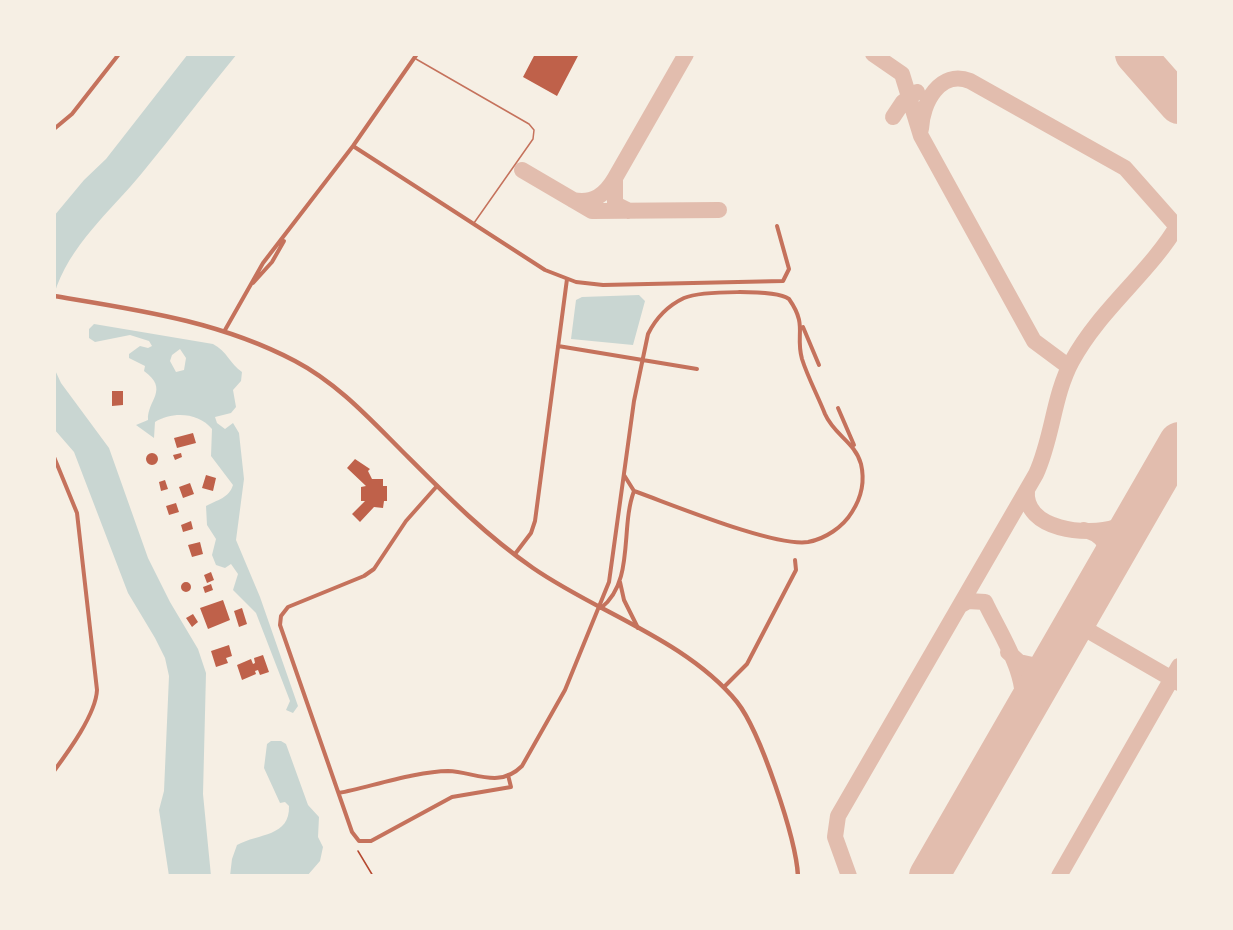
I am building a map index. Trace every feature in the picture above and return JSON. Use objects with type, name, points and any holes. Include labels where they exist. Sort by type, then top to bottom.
[{"type":"street","points":[[54,129],[72,114],[119,54]]},
{"type":"street","points":[[225,330],[263,263],[353,146],[415,56]]},
{"type":"street","points":[[353,146],[545,270],[567,279],[586,283],[617,285],[783,281],[789,269],[777,226]]},
{"type":"street","points":[[515,554],[531,533],[536,521],[567,279]]},
{"type":"street","points":[[339,793],[442,772],[490,779],[508,775],[526,760],[566,690],[576,660],[601,608],[610,576],[642,359],[648,334],[658,317],[685,297],[700,294],[782,294],[793,304],[819,365]]},
{"type":"street","points":[[54,296],[175,317],[225,330],[297,362],[328,382],[355,404],[437,486],[480,526],[515,554],[601,608],[693,661],[724,687],[743,710],[755,735],[788,825],[798,876]]},
{"type":"street","points":[[802,326],[802,359],[830,425],[854,446]]},
{"type":"street","points":[[558,346],[697,369]]},
{"type":"street","points":[[624,475],[634,491],[778,540],[806,542],[834,530],[855,508],[860,496],[863,473],[838,408]]},
{"type":"street","points":[[54,457],[77,513],[97,690],[95,702],[85,722],[54,771]]},
{"type":"street","points":[[437,486],[406,521],[374,570],[288,607],[280,619],[281,629],[354,836],[366,843],[452,797],[512,787],[508,775]]},
{"type":"street","points":[[601,608],[611,598],[620,577],[634,491]]},
{"type":"street","points":[[724,687],[747,664],[796,570],[795,560]]},
{"type":"street","points":[[620,577],[624,600],[640,631]]},
{"type":"lane","points":[[415,56],[529,124],[534,130],[533,139],[474,224]]},
{"type":"path","points":[[358,852],[373,876]]},
{"type":"shaded area","points":[[188,54],[237,54],[142,173],[80,245],[61,277],[54,295],[54,216],[84,180],[106,159]]},
{"type":"shaded area","points":[[639,295],[645,301],[633,345],[571,339],[576,300],[582,297]]},
{"type":"shaded area","points":[[94,324],[213,344],[222,350],[242,372],[241,381],[233,390],[236,407],[231,413],[215,417],[217,423],[225,429],[233,423],[239,433],[244,479],[236,540],[260,597],[298,706],[293,713],[286,710],[290,701],[256,613],[233,590],[238,574],[231,564],[225,568],[216,565],[212,555],[216,539],[207,525],[206,506],[226,496],[233,485],[211,456],[212,429],[200,420],[185,415],[170,416],[155,422],[154,438],[136,425],[148,420],[156,390],[152,378],[144,371],[145,366],[129,358],[129,354],[140,346],[148,348],[152,346],[149,341],[130,335],[95,342],[89,338],[89,329]],"holes":[[[180,349],[186,358],[184,370],[176,372],[170,361],[172,355]]]},
{"type":"shaded area","points":[[54,368],[61,383],[109,448],[148,558],[170,602],[198,649],[206,673],[203,794],[211,876],[169,876],[159,810],[164,791],[169,676],[165,658],[128,593],[74,452],[54,429]]},
{"type":"shaded area","points":[[271,741],[281,741],[286,744],[308,805],[319,817],[318,837],[323,847],[320,861],[307,876],[230,876],[237,845],[272,833],[279,829],[288,816],[289,806],[285,802],[280,803],[264,768],[267,744]]},
{"type":"building","points":[[535,54],[579,54],[557,96],[523,77]]},
{"type":"building","points":[[112,391],[123,391],[123,405],[112,406]]},
{"type":"building","points":[[193,433],[196,443],[177,448],[174,438]]},
{"type":"building","points":[[154,453],[158,459],[154,465],[150,465],[146,457]]},
{"type":"building","points":[[181,453],[182,457],[175,460],[173,455]]},
{"type":"building","points":[[355,459],[370,469],[368,471],[372,479],[383,479],[383,486],[387,486],[387,501],[384,501],[383,508],[374,507],[360,522],[352,514],[365,501],[361,501],[361,487],[366,486],[347,468]]},
{"type":"building","points":[[206,475],[216,478],[213,491],[202,488]]},
{"type":"building","points":[[165,480],[168,489],[161,491],[159,482]]},
{"type":"building","points":[[190,483],[194,494],[183,498],[179,487]]},
{"type":"building","points":[[176,503],[179,512],[169,515],[166,506]]},
{"type":"building","points":[[191,521],[193,529],[183,532],[181,525]]},
{"type":"building","points":[[200,542],[203,554],[192,557],[188,545]]},
{"type":"building","points":[[211,572],[214,580],[207,583],[204,575]]},
{"type":"building","points":[[186,582],[190,583],[190,591],[186,592],[182,591],[181,587],[182,583]]},
{"type":"building","points":[[211,584],[213,590],[205,593],[203,587]]},
{"type":"building","points":[[223,600],[230,620],[208,629],[200,608]]},
{"type":"building","points":[[242,608],[247,624],[239,627],[234,611]]},
{"type":"building","points":[[193,614],[198,622],[192,627],[186,618]]},
{"type":"building","points":[[229,645],[232,656],[226,658],[228,663],[216,667],[211,651]]},
{"type":"building","points":[[263,655],[269,672],[260,675],[258,670],[255,671],[256,674],[242,680],[237,665],[251,659],[253,664],[255,663],[254,658]]},
{"type":"taxiway","points":[[629,211],[615,204],[615,178],[686,54]]},
{"type":"taxiway","points":[[873,54],[902,74],[921,136],[1034,341],[1065,364],[1071,362]]},
{"type":"taxiway","points":[[921,129],[929,99],[942,84],[959,79],[970,81],[1125,168],[1179,229]]},
{"type":"taxiway","points":[[893,117],[903,102],[917,92]]},
{"type":"taxiway","points":[[522,170],[592,211],[719,210]]},
{"type":"taxiway","points":[[573,200],[587,201],[598,197],[615,178]]},
{"type":"taxiway","points":[[849,876],[835,837],[838,816],[1036,474],[1042,460],[1061,388],[1072,361],[1096,325],[1154,258],[1179,223]]},
{"type":"taxiway","points":[[1027,490],[1029,503],[1035,514],[1046,522],[1074,530],[1090,531],[1116,527],[1140,511]]},
{"type":"taxiway","points":[[1084,530],[1101,538],[1106,548],[1107,567]]},
{"type":"taxiway","points":[[961,605],[968,601],[985,602],[1018,672],[1022,687],[1021,716]]},
{"type":"taxiway","points":[[1075,623],[1179,683]]},
{"type":"taxiway","points":[[1008,652],[1019,662],[1037,666],[1057,655]]},
{"type":"taxiway","points":[[1059,876],[1179,666]]},
{"type":"runway","points":[[1135,54],[1179,104]]},
{"type":"runway","points":[[929,876],[1179,442]]}]
